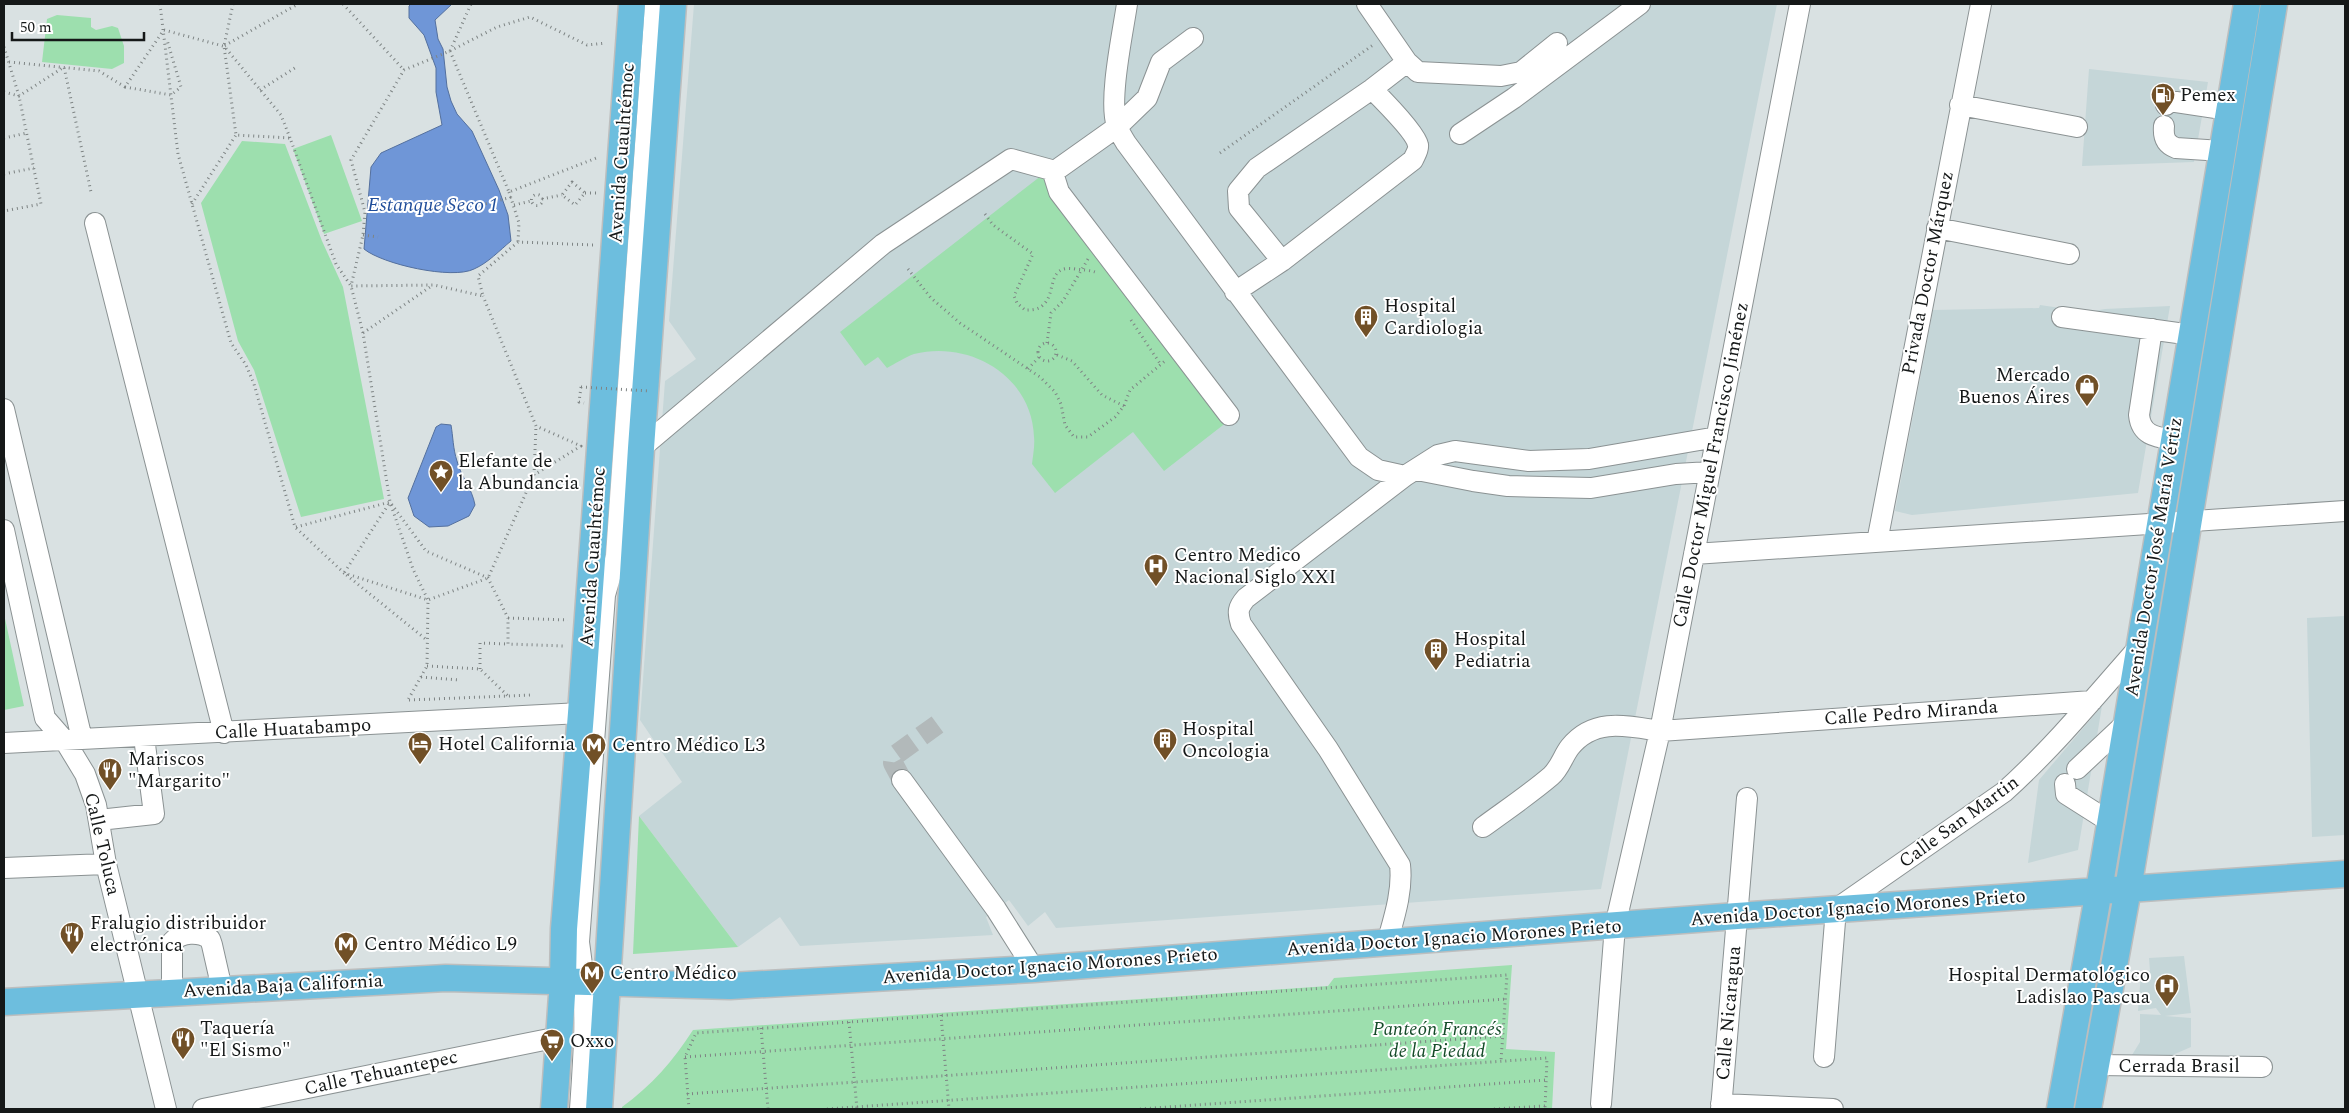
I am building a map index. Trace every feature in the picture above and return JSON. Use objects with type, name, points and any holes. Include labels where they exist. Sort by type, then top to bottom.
[{"type":"main road","name":"Avenida Cuauhtémoc","points":[[554,1109],[559,1037],[585,982],[564,928],[632,4]]},
{"type":"main road","name":"Avenida Cuauhtémoc","points":[[599,1109],[585,982],[641,448],[673,4]]},
{"type":"main road","name":"Avenida Doctor José María Vértiz","points":[[2060,1109],[2099,890],[2158,524],[2192,335],[2247,4]]},
{"type":"main road","name":"Avenida Doctor José María Vértiz","points":[[2088,1109],[2128,888],[2274,4]]},
{"type":"main road","name":"Avenida Doctor Ignacio Morones Prieto","points":[[585,982],[730,986],[1034,969],[1737,916],[2345,874]]},
{"type":"main road","name":"Avenida Baja California","points":[[4,1002],[172,991],[446,978],[585,982]]},
{"type":"street","points":[[580,1109],[585,1041],[585,982],[579,939],[605,594],[616,556],[655,4]]},
{"type":"street","points":[[1127,4],[1115,82],[1117,127],[1126,143],[1235,292],[1359,457],[1378,470],[1508,486],[1591,488],[1676,474],[1710,472]]},
{"type":"street","points":[[1367,4],[1407,62],[1418,72],[1526,78]]},
{"type":"street","points":[[1460,134],[1526,78],[1640,4]]},
{"type":"street","name":"Calle Doctor Miguel Francisco Jiménez","points":[[1601,1104],[1615,926],[1660,731],[1800,4]]},
{"type":"street","name":"Privada Doctor Márquez","points":[[1876,542],[1981,4]]},
{"type":"street","points":[[1193,38],[1161,62],[1147,98],[1117,127],[1055,171],[1054,176],[1059,192],[1228,415]]},
{"type":"street","points":[[1526,78],[1557,43]]},
{"type":"street","points":[[1282,260],[1239,208],[1238,191],[1257,168],[1372,89],[1407,62]]},
{"type":"street","points":[[1235,292],[1282,260],[1413,160],[1418,148],[1418,142],[1372,89]]},
{"type":"street","points":[[2166,106],[2169,102],[2176,102],[2228,110]]},
{"type":"street","points":[[1960,105],[2077,127]]},
{"type":"street","points":[[2164,126],[2165,140],[2169,145],[2176,148],[2222,151]]},
{"type":"street","points":[[641,448],[891,239],[1011,159],[1055,171]]},
{"type":"street","points":[[95,223],[224,733]]},
{"type":"street","points":[[1937,228],[2069,254]]},
{"type":"street","points":[[2062,317],[2192,335]]},
{"type":"street","points":[[2152,329],[2139,415],[2140,425],[2146,432],[2154,436],[2173,440]]},
{"type":"street","name":"Calle Toluca","points":[[4,408],[73,740],[99,820],[106,864],[136,993],[166,1109]]},
{"type":"street","points":[[1387,943],[1402,878],[1400,865],[1328,749],[1241,624],[1238,614],[1239,605],[1411,473],[1438,455],[1455,452],[1529,461],[1590,459],[1716,437]]},
{"type":"street","points":[[1694,554],[2188,523],[2345,510]]},
{"type":"street","name":"Calle Toluca","points":[[4,530],[46,718],[73,740]]},
{"type":"street","points":[[2092,701],[2138,648]]},
{"type":"street","name":"Calle Pedro Miranda","points":[[1483,827],[1552,775],[1572,744],[1594,728],[1619,725],[1660,731],[2092,701]]},
{"type":"street","name":"Calle San Martin","points":[[1836,909],[2004,792],[2092,701]]},
{"type":"street","name":"Calle Huatabampo","points":[[4,743],[581,714]]},
{"type":"street","points":[[2110,822],[2066,794],[2071,777],[2126,724]]},
{"type":"street","points":[[99,820],[154,814],[144,737]]},
{"type":"street","points":[[902,780],[996,909],[1034,969]]},
{"type":"street","name":"Calle Nicaragua","points":[[1721,1107],[1747,798]]},
{"type":"street","points":[[4,868],[106,864]]},
{"type":"street","points":[[1824,1057],[1836,909]]},
{"type":"street","points":[[172,991],[172,942],[177,937],[191,934],[205,935],[210,939],[222,989]]},
{"type":"street","name":"Calle Tehuantepec","points":[[203,1109],[559,1037]]},
{"type":"street","name":"Cerrada Brasil","points":[[2096,1065],[2262,1066]]},
{"type":"street","points":[[1721,1107],[1834,1109]]},
{"type":"path","points":[[160,4],[178,154],[230,343],[246,365],[254,384],[296,527],[344,573],[428,641]]},
{"type":"path","points":[[192,204],[236,134],[224,46],[233,4]]},
{"type":"path","points":[[224,46],[298,4]]},
{"type":"path","points":[[343,4],[404,70]]},
{"type":"path","points":[[471,4],[450,51],[512,197],[519,223],[518,242]]},
{"type":"path","points":[[351,286],[363,235],[365,212],[351,160],[404,70],[450,51],[497,27],[530,17],[587,45],[606,43]]},
{"type":"path","points":[[164,30],[224,46],[281,115],[333,256],[351,286],[363,333],[390,502],[413,569],[428,600],[427,666],[408,700]]},
{"type":"path","points":[[125,87],[164,30]]},
{"type":"path","points":[[9,62],[99,70],[125,87],[171,95],[181,87],[164,30]]},
{"type":"path","points":[[1220,153],[1388,35]]},
{"type":"path","points":[[4,47],[19,96],[41,204],[4,211]]},
{"type":"path","points":[[260,90],[298,66]]},
{"type":"path","points":[[4,92],[19,96],[64,67]]},
{"type":"path","points":[[64,67],[91,192]]},
{"type":"path","points":[[4,138],[27,133]]},
{"type":"path","points":[[236,134],[290,138]]},
{"type":"path","points":[[509,192],[599,157]]},
{"type":"path","points":[[4,174],[34,168]]},
{"type":"path","points":[[514,205],[532,201],[538,205],[542,200],[562,195],[572,182],[585,193],[596,193]]},
{"type":"path","points":[[562,195],[575,205],[585,193]]},
{"type":"path","points":[[532,201],[536,194],[540,195],[542,200]]},
{"type":"path","points":[[481,205],[512,197]]},
{"type":"path","points":[[985,214],[993,225],[1033,254],[1014,296],[1017,304],[1024,310],[1038,309],[1045,304],[1057,273],[1070,268],[1092,270],[1102,276]]},
{"type":"path","points":[[363,235],[378,237]]},
{"type":"path","points":[[344,573],[428,600],[488,578],[534,475],[536,426],[483,296],[478,276],[518,242],[593,245]]},
{"type":"path","points":[[1057,355],[1051,361],[1046,362],[1039,357],[1038,349],[1047,343],[1051,313],[1063,300],[1086,260],[1100,245]]},
{"type":"path","points":[[908,269],[931,298],[960,323],[1040,377],[1055,392],[1061,404],[1065,425],[1074,437],[1088,437],[1115,417],[1124,406],[1130,390],[1161,365],[1178,348]]},
{"type":"path","points":[[351,286],[434,285],[483,296]]},
{"type":"path","points":[[363,333],[434,285]]},
{"type":"path","points":[[1128,316],[1161,365]]},
{"type":"path","points":[[1047,343],[1055,347],[1057,355]]},
{"type":"path","points":[[1057,355],[1072,361],[1102,395],[1124,406]]},
{"type":"path","points":[[1028,369],[1032,362],[1039,357]]},
{"type":"path","points":[[580,387],[649,391]]},
{"type":"path","points":[[534,475],[581,446],[536,426]]},
{"type":"path","points":[[296,527],[390,502]]},
{"type":"path","points":[[344,573],[390,502]]},
{"type":"path","points":[[390,502],[426,551],[488,578],[508,618],[508,644]]},
{"type":"path","points":[[508,618],[570,620]]},
{"type":"path","points":[[480,668],[480,643],[569,646]]},
{"type":"path","points":[[427,666],[480,668],[510,696],[509,717]]},
{"type":"path","points":[[421,677],[459,680]]},
{"type":"path","points":[[689,1109],[684,1058],[696,1033],[1507,975],[1501,1061]]},
{"type":"path","points":[[684,1058],[1506,999]]},
{"type":"path","points":[[941,1016],[949,1109]]},
{"type":"path","points":[[849,1022],[857,1108]]},
{"type":"path","points":[[761,1028],[768,1109]]},
{"type":"path","points":[[687,1094],[1503,1036]]},
{"type":"path","points":[[827,1109],[1547,1058],[1545,1107],[1494,1109]]},
{"type":"path","points":[[1140,1109],[1546,1080]]},
{"type":"shaded area","name":"Centro Medico Nacional Siglo XXI","points":[[694,4],[1777,4],[1601,889],[1056,928],[1045,912],[1028,926],[1009,900],[986,917],[993,935],[800,946],[780,917],[738,947],[639,816],[682,782],[640,720],[665,381],[696,359],[669,321]]},
{"type":"shaded area","points":[[2089,69],[2208,82],[2194,162],[2082,166]]},
{"type":"shaded area","points":[[2040,305],[2088,312],[2105,309],[2170,306],[2138,493],[1912,515],[1895,511],[1933,310],[2039,308]]},
{"type":"shaded area","points":[[2345,616],[2345,835],[2312,837],[2307,618]]},
{"type":"shaded area","points":[[2102,706],[2078,850],[2028,863],[2039,780]]},
{"type":"shaded area","points":[[2184,956],[2191,1013],[2165,1016],[2191,1018],[2191,1047],[2168,1057],[2132,1055],[2140,1042],[2140,1014],[2161,1015],[2156,1008],[2138,1011],[2141,973],[2150,971],[2149,958]]},
{"type":"green space","points":[[57,15],[91,18],[91,27],[96,30],[112,26],[118,28],[124,46],[124,63],[112,69],[42,62],[47,19]]},
{"type":"green space","points":[[331,135],[362,221],[324,234],[293,149]]},
{"type":"green space","points":[[242,141],[285,144],[322,241],[343,287],[384,499],[301,517],[254,370],[238,341],[201,203]]},
{"type":"green space","points":[[1046,172],[1236,415],[1164,471],[1133,432],[1055,493],[1032,464],[1034,437],[1031,415],[1022,396],[1010,380],[994,367],[976,358],[956,352],[935,351],[914,354],[887,368],[878,357],[865,366],[840,332]]},
{"type":"green space","points":[[4,614],[24,706],[4,710]]},
{"type":"green space","points":[[639,816],[738,947],[633,954]]},
{"type":"green space","name":"Panteón Francés de la Piedad","points":[[1512,965],[1506,1049],[1555,1052],[1552,1109],[622,1109],[661,1072],[693,1030],[1328,986],[1334,978]]},
{"type":"water","name":"Estanque Seco 1","points":[[411,4],[452,4],[435,20],[438,39],[443,49],[447,87],[457,114],[472,131],[499,190],[508,215],[511,241],[484,263],[464,272],[450,273],[418,269],[386,260],[364,249],[371,167],[381,153],[442,125],[436,92],[436,68],[424,35],[409,18],[409,6]]},
{"type":"water","points":[[441,424],[451,425],[457,461],[475,505],[469,516],[448,526],[429,527],[414,516],[408,498],[436,427]]},
{"type":"tunnel","points":[[902,780],[893,763],[894,756],[945,719]]},
{"type":"place","name":"Pemex","points":[[2163,116]]},
{"type":"place","name":"Hospital Cardiologia","points":[[1366,338]]},
{"type":"place","name":"Mercado Buenos Áires","points":[[2087,407]]},
{"type":"place","name":"Elefante de la Abundancia","points":[[441,493]]},
{"type":"place","name":"Centro Medico Nacional Siglo XXI","points":[[1156,587]]},
{"type":"place","name":"Hospital Pediatria","points":[[1436,671]]},
{"type":"place","name":"Hospital Oncologia","points":[[1165,761]]},
{"type":"place","name":"Hotel California","points":[[420,765]]},
{"type":"place","name":"Centro Médico L3","points":[[594,766]]},
{"type":"place","name":"Mariscos \"Margarito\"","points":[[110,791]]},
{"type":"place","name":"Fralugio distribuidor electrónica","points":[[72,955]]},
{"type":"place","name":"Centro Médico L9","points":[[346,965]]},
{"type":"place","name":"Centro Médico","points":[[592,994]]},
{"type":"place","name":"Hospital Dermatológico Ladislao Pascua","points":[[2167,1007]]},
{"type":"place","name":"Taquería \"El Sismo\"","points":[[183,1060]]},
{"type":"place","name":"Oxxo","points":[[552,1062]]}]
